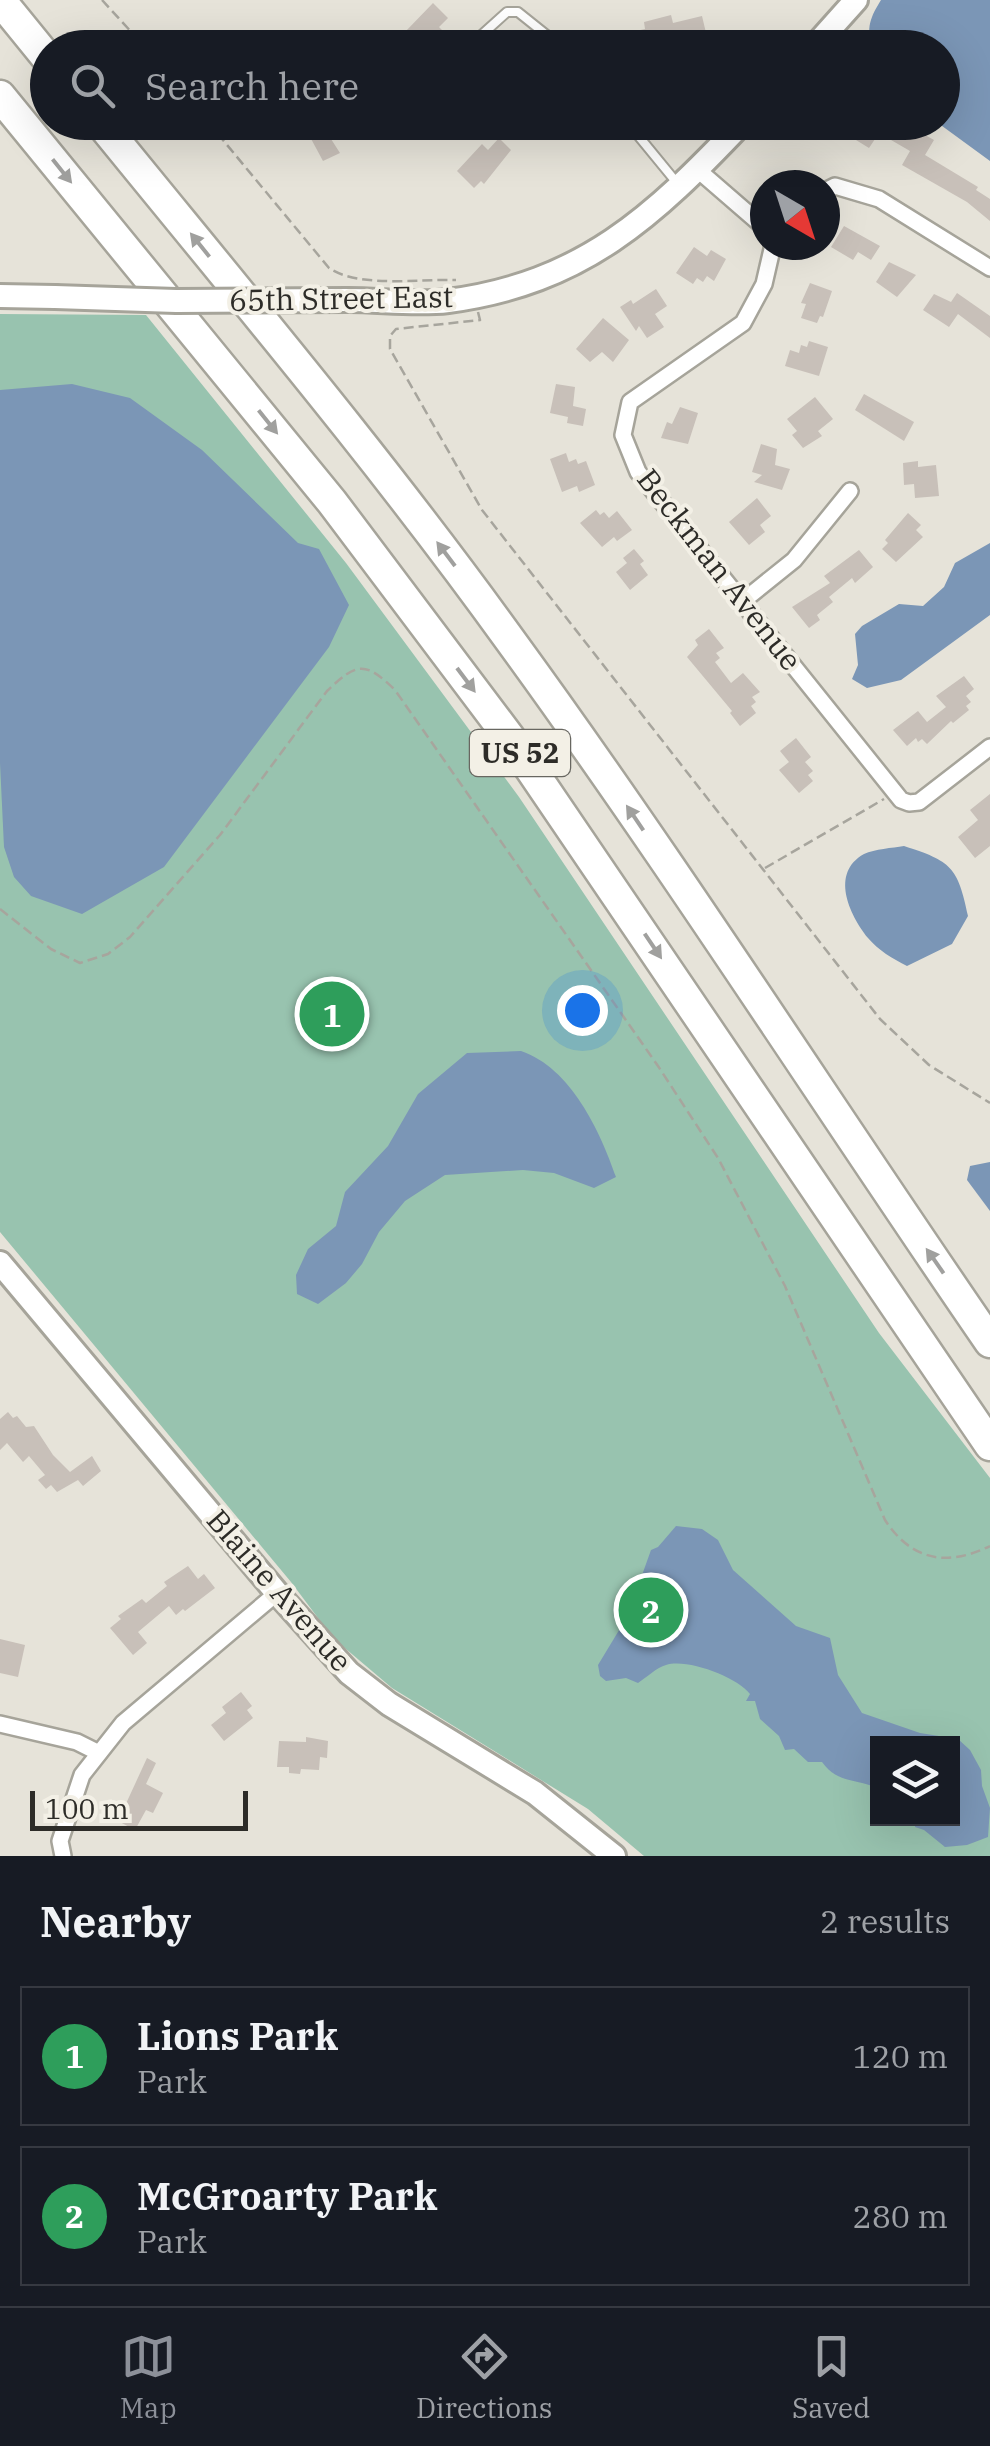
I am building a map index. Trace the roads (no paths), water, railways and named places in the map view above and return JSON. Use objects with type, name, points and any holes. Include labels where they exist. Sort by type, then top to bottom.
[{"type":"highway","points":[[0,0],[30,37]]},
{"type":"highway","name":"US 52","points":[[0,96],[30,133]]},
{"type":"highway","name":"US 52","points":[[36,140],[332,502],[509,737],[990,1446]]},
{"type":"highway","name":"US 52","points":[[115,140],[314,384],[509,638],[607,776],[990,1342]]},
{"type":"street","points":[[830,30],[856,0]]},
{"type":"street","name":"65th Street East","points":[[0,296],[176,302],[444,301],[506,290],[574,265],[639,224],[726,140]]},
{"type":"street","points":[[698,170],[750,215]]},
{"type":"street","points":[[840,187],[879,199],[990,268]]},
{"type":"street","name":"Beckman Avenue","points":[[770,260],[764,284],[743,323],[630,402],[623,435],[638,472],[894,793],[909,803],[930,796],[990,747]]},
{"type":"street","points":[[743,601],[794,560],[850,491]]},
{"type":"street","name":"Blaine Avenue","points":[[0,1264],[349,1673],[376,1694],[535,1793],[614,1856]]},
{"type":"street","points":[[63,1856],[60,1841],[82,1774],[123,1723],[277,1593]]},
{"type":"street","points":[[0,1724],[77,1742],[99,1753]]},
{"type":"lane","points":[[487,30],[507,12],[518,12],[540,30]]},
{"type":"lane","points":[[642,140],[680,186]]},
{"type":"water","points":[[881,0],[990,0],[990,161],[960,139],[960,30],[869,30]]},
{"type":"water","points":[[72,384],[130,398],[202,450],[298,543],[319,549],[349,605],[329,647],[164,867],[82,914],[31,896],[14,877],[4,847],[0,763],[0,390]]},
{"type":"water","points":[[990,543],[990,615],[901,680],[867,688],[852,679],[858,665],[855,634],[862,626],[899,604],[923,606],[944,587],[955,563]]},
{"type":"water","points":[[904,846],[932,856],[950,868],[960,886],[968,916],[952,944],[907,966],[868,938],[849,906],[845,883],[854,862],[864,854]]},
{"type":"water","points":[[521,1051],[539,1059],[569,1086],[592,1121],[616,1177],[594,1188],[554,1173],[523,1170],[445,1175],[405,1201],[346,1283],[318,1304],[297,1294],[296,1275],[308,1249],[336,1226],[345,1192],[388,1146],[418,1094],[467,1053]]},
{"type":"water","points":[[990,1162],[990,1211],[967,1180],[970,1166]]},
{"type":"water","points":[[676,1526],[702,1529],[718,1540],[733,1570],[796,1626],[830,1638],[838,1675],[862,1713],[939,1736],[870,1736],[870,1786],[841,1777],[822,1762],[808,1762],[794,1749],[785,1750],[779,1736],[760,1719],[755,1701],[746,1701],[750,1694],[711,1670],[675,1664],[655,1670],[638,1683],[626,1678],[606,1681],[600,1676],[598,1665],[627,1617],[651,1550]]},
{"type":"water","points":[[960,1741],[981,1770],[990,1808],[988,1837],[967,1845],[945,1847],[915,1827],[960,1826]]},
{"type":"place","name":"Lions Park","points":[[332,1014]]},
{"type":"place","name":"McGroarty Park","points":[[651,1610]]}]
